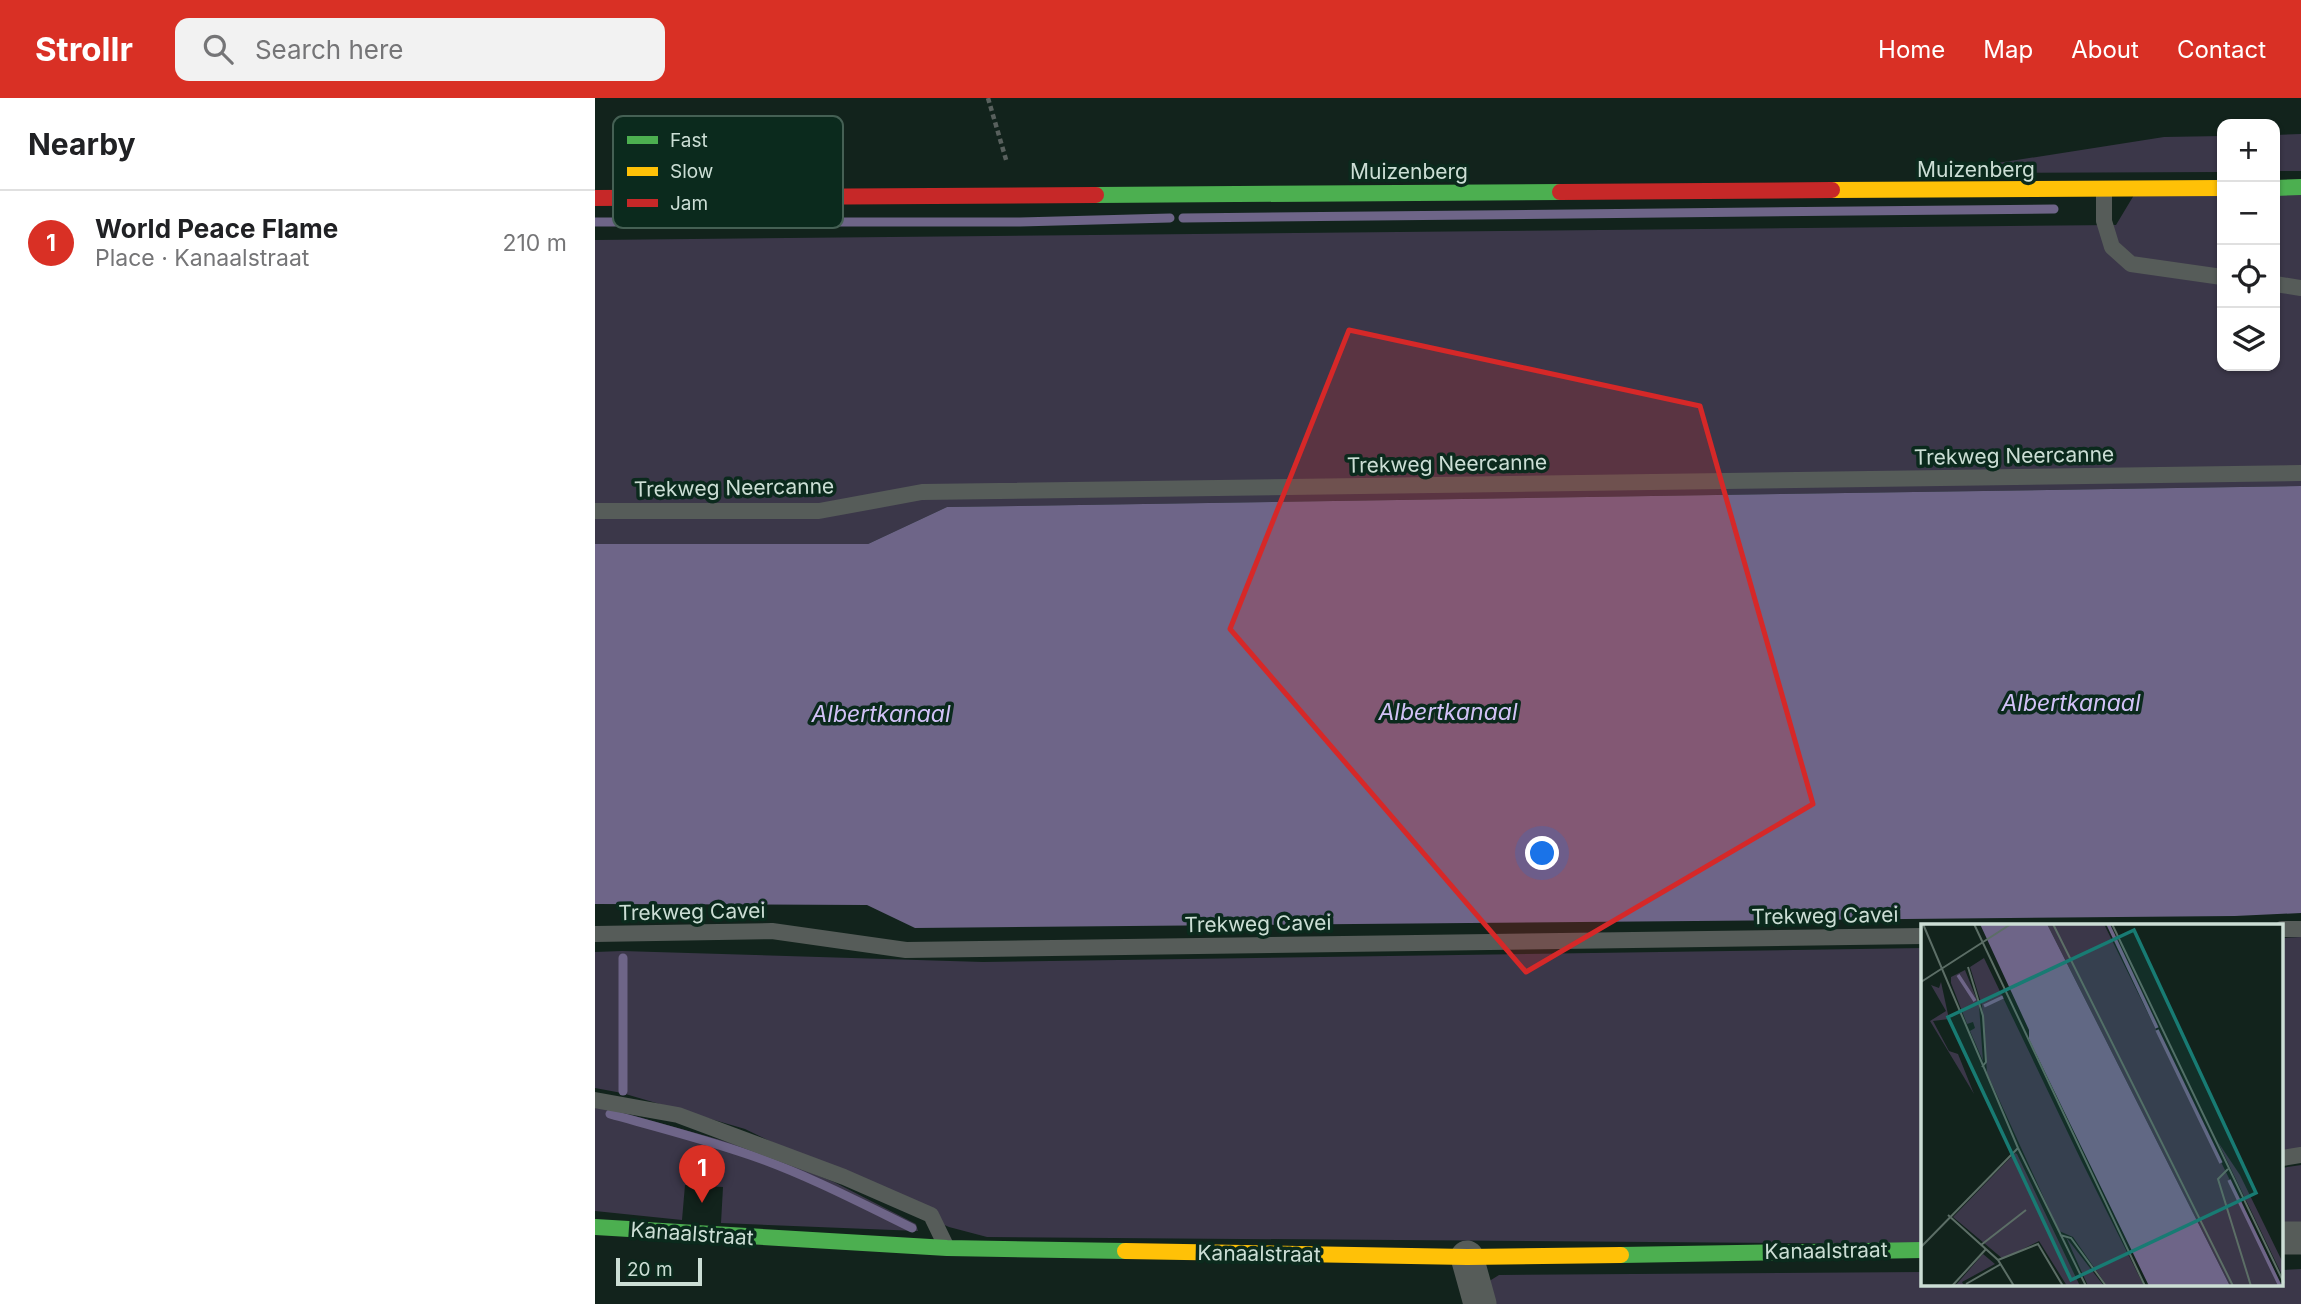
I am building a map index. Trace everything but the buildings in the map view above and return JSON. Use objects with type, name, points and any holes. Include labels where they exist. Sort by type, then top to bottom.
[{"type":"street","points":[[2280,188],[2301,187]]},
{"type":"street","name":"Muizenberg","points":[[843,196],[2217,188]]},
{"type":"street","name":"Muizenberg","points":[[595,198],[613,198]]},
{"type":"street","name":"Kanaalstraat","points":[[595,1227],[947,1248],[1467,1257],[1921,1250]]},
{"type":"street","points":[[2283,1238],[2301,1238]]},
{"type":"street","points":[[1467,1257],[1480,1304]]},
{"type":"lane","points":[[2104,190],[2104,220],[2112,247],[2131,264],[2217,276]]},
{"type":"lane","points":[[2280,285],[2301,288]]},
{"type":"lane","name":"Trekweg Neercanne","points":[[595,511],[819,511],[922,492],[2301,473]]},
{"type":"lane","points":[[2283,929],[2301,929]]},
{"type":"lane","name":"Trekweg Cavei","points":[[595,934],[772,931],[906,950],[1921,936]]},
{"type":"lane","points":[[595,1100],[678,1115],[844,1177],[931,1215],[947,1248]]},
{"type":"lane","points":[[2283,1158],[2301,1155]]},
{"type":"path","points":[[988,98],[1015,195]]},
{"type":"highlighted area","points":[[1349,330],[1700,406],[1813,804],[1526,972],[1230,629]]},
{"type":"shaded area","points":[[2301,134],[2301,171],[2280,171],[2280,135]]},
{"type":"shaded area","points":[[2217,136],[2217,172],[1934,173],[2164,137]]},
{"type":"shaded area","points":[[2134,195],[2217,195],[2217,371],[2280,371],[2280,195],[2301,195],[2301,486],[947,507],[868,544],[595,544],[595,240],[2116,225]]},
{"type":"shaded area","points":[[2301,937],[2301,1148],[2283,1151],[2283,938]]},
{"type":"shaded area","points":[[1921,948],[1921,1244],[987,1237],[949,1227],[917,1213],[745,1129],[622,1093],[595,1088],[595,952],[983,962]]},
{"type":"shaded area","points":[[595,1108],[610,1109],[753,1149],[834,1182],[916,1224],[918,1231],[721,1223],[723,1187],[685,1185],[682,1220],[595,1211]]},
{"type":"shaded area","points":[[2301,1165],[2301,1228],[2283,1229],[2283,1168]]},
{"type":"shaded area","points":[[2301,1269],[2301,1304],[1483,1304],[1483,1285],[1499,1275],[1921,1272],[1921,1286],[2283,1286],[2283,1270]]},
{"type":"water","name":"Albertkanaal","points":[[2301,486],[2301,913],[2235,916],[915,928],[867,905],[595,904],[595,544],[868,544],[947,507]]},
{"type":"waterway","points":[[1183,218],[2054,209]]},
{"type":"waterway","points":[[843,222],[1020,222],[1170,218]]},
{"type":"waterway","points":[[595,222],[613,222]]},
{"type":"waterway","points":[[623,958],[623,1091]]},
{"type":"waterway","points":[[610,1114],[771,1163],[912,1228]]},
{"type":"traffic: fast","points":[[2280,188],[2301,187]]},
{"type":"traffic: fast","points":[[1096,195],[1560,192]]},
{"type":"traffic: fast","points":[[595,1227],[947,1248],[1125,1251]]},
{"type":"traffic: fast","points":[[1621,1255],[1921,1250]]},
{"type":"traffic: slow","points":[[1832,190],[2217,188]]},
{"type":"traffic: slow","points":[[1125,1251],[1467,1257],[1621,1255]]},
{"type":"traffic: jam","points":[[1560,192],[1832,190]]},
{"type":"traffic: jam","points":[[843,197],[1096,195]]},
{"type":"traffic: jam","points":[[595,198],[613,198]]},
{"type":"place","name":"World Peace Flame","points":[[702,1203]]}]
